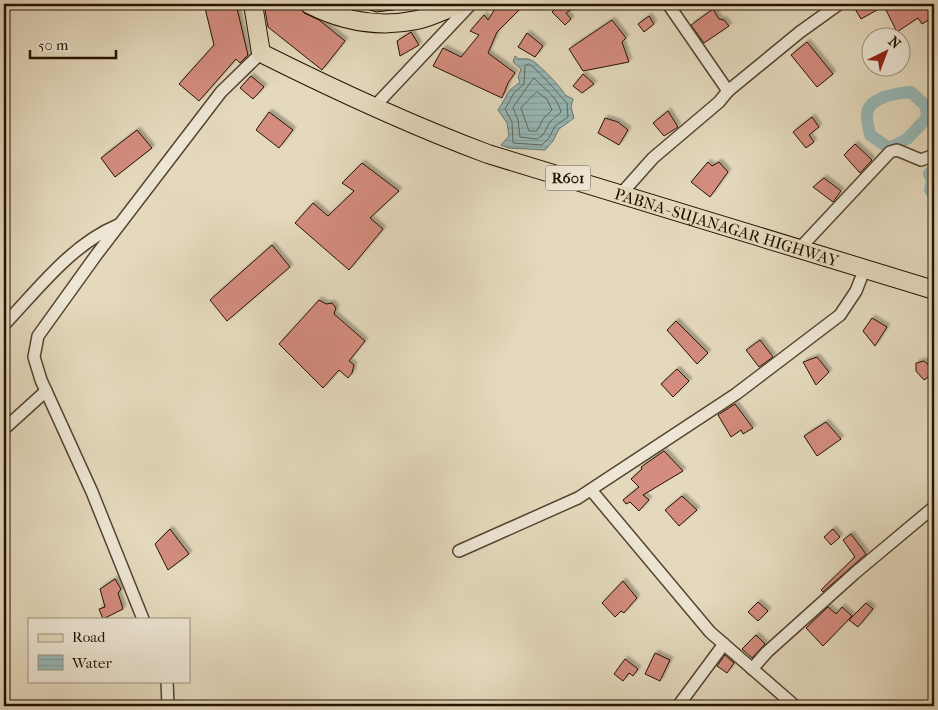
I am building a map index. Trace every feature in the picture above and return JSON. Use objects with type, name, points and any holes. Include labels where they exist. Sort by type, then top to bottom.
[{"type":"main road","points":[[253,4],[261,53]]},
{"type":"main road","points":[[308,4],[330,14],[377,25],[417,20],[460,4]]},
{"type":"main road","name":"PABNA- SUJANAGAR HIGHWAY","points":[[261,53],[373,108],[488,154],[934,290]]},
{"type":"street","points":[[373,108],[470,4]]},
{"type":"street","points":[[668,4],[728,91]]},
{"type":"street","points":[[621,194],[653,158],[719,102],[728,91],[800,32],[839,4]]},
{"type":"street","points":[[143,618],[92,492],[46,391],[34,358],[38,336],[120,224],[221,92],[261,53]]},
{"type":"street","points":[[800,248],[890,152],[897,150],[921,160],[934,154]]},
{"type":"street","points":[[4,325],[69,258],[98,233],[120,224]]},
{"type":"street","points":[[459,552],[578,498],[736,394],[840,315],[856,291],[865,268]]},
{"type":"street","points":[[4,428],[46,391]]},
{"type":"street","points":[[591,490],[710,632],[795,706]]},
{"type":"street","points":[[752,669],[767,652],[855,573],[934,507]]},
{"type":"street","points":[[678,706],[724,644]]},
{"type":"street","points":[[166,682],[168,706]]},
{"type":"water","points":[[515,56],[519,59],[528,59],[534,62],[544,70],[565,95],[573,99],[571,107],[574,118],[559,129],[553,141],[545,150],[509,148],[501,145],[509,136],[507,123],[498,110],[510,90],[520,82],[518,77],[521,69],[513,62]]},
{"type":"building","points":[[204,4],[236,4],[248,55],[240,63],[236,59],[199,101],[179,84],[214,45]]},
{"type":"building","points":[[269,4],[298,4],[304,13],[319,20],[345,41],[322,70],[268,27],[265,10]]},
{"type":"building","points":[[351,4],[408,4],[409,8],[376,12]]},
{"type":"building","points":[[498,4],[525,4],[497,32],[488,53],[515,73],[508,83],[502,98],[433,66],[443,48],[461,57],[479,35],[470,31],[484,15],[488,20]]},
{"type":"building","points":[[561,4],[579,4],[566,13],[571,19],[565,25],[552,12]]},
{"type":"building","points":[[852,4],[934,4],[934,17],[922,24],[918,18],[903,28],[895,28],[884,6],[861,19]]},
{"type":"building","points":[[713,9],[719,19],[724,20],[729,26],[704,43],[691,25]]},
{"type":"building","points":[[649,16],[654,24],[644,32],[638,24]]},
{"type":"building","points":[[612,20],[626,38],[622,42],[629,62],[583,71],[569,49]]},
{"type":"building","points":[[411,32],[419,45],[400,56],[397,41]]},
{"type":"building","points":[[527,33],[543,46],[535,57],[518,47]]},
{"type":"building","points":[[807,42],[833,74],[817,87],[791,55]]},
{"type":"building","points":[[583,74],[594,84],[582,93],[573,86]]},
{"type":"building","points":[[251,76],[264,87],[253,99],[240,88]]},
{"type":"building","points":[[668,111],[678,127],[664,136],[653,123]]},
{"type":"building","points":[[269,112],[293,130],[279,148],[256,130]]},
{"type":"building","points":[[812,117],[819,127],[809,135],[814,142],[806,148],[793,132]]},
{"type":"building","points":[[605,118],[618,122],[628,130],[619,145],[598,133]]},
{"type":"building","points":[[137,130],[152,148],[115,177],[101,158]]},
{"type":"building","points":[[855,144],[872,160],[860,173],[844,155]]},
{"type":"building","points":[[708,162],[712,166],[719,162],[728,172],[710,197],[691,182]]},
{"type":"building","points":[[362,163],[399,191],[370,218],[383,229],[349,270],[295,223],[313,203],[328,216],[354,191],[342,183]]},
{"type":"building","points":[[824,178],[841,191],[833,202],[813,187]]},
{"type":"building","points":[[272,245],[290,267],[227,321],[210,300]]},
{"type":"building","points":[[319,300],[326,304],[332,303],[336,308],[334,314],[365,341],[349,361],[354,365],[352,373],[348,378],[339,370],[323,388],[279,344]]},
{"type":"building","points":[[872,318],[887,327],[875,346],[863,331]]},
{"type":"building","points":[[676,321],[708,353],[697,364],[667,330]]},
{"type":"building","points":[[760,340],[773,357],[759,367],[746,350]]},
{"type":"building","points":[[817,357],[829,372],[816,385],[803,362]]},
{"type":"building","points":[[924,361],[934,370],[934,373],[924,380],[916,371],[916,363]]},
{"type":"building","points":[[677,369],[689,381],[673,397],[661,384]]},
{"type":"building","points":[[735,404],[753,428],[743,434],[741,430],[731,437],[718,415]]},
{"type":"building","points":[[826,422],[841,439],[817,456],[804,436]]},
{"type":"building","points":[[664,451],[683,471],[643,495],[649,500],[639,511],[630,502],[626,504],[623,500],[639,487],[631,479],[642,469],[641,467]]},
{"type":"building","points":[[682,496],[697,510],[679,526],[665,510]]},
{"type":"building","points":[[170,529],[189,554],[168,570],[155,544]]},
{"type":"building","points":[[833,529],[840,537],[831,545],[824,537]]},
{"type":"building","points":[[851,534],[866,554],[823,592],[821,590],[855,557],[843,540]]},
{"type":"building","points":[[115,579],[121,589],[118,593],[123,609],[103,618],[99,609],[105,607],[100,589]]},
{"type":"building","points":[[623,581],[637,598],[624,613],[621,611],[615,617],[602,603]]},
{"type":"building","points":[[758,602],[768,611],[758,621],[748,612]]},
{"type":"building","points":[[866,603],[873,609],[858,627],[849,620]]},
{"type":"building","points":[[828,607],[836,614],[842,607],[852,616],[823,646],[806,628]]},
{"type":"building","points":[[756,635],[765,644],[752,658],[742,649]]},
{"type":"building","points":[[655,653],[670,660],[660,681],[645,674]]},
{"type":"building","points":[[725,655],[734,663],[727,673],[717,666]]},
{"type":"building","points":[[625,659],[638,669],[633,676],[629,673],[623,681],[614,674]]},
{"type":"waterway","points":[[911,92],[926,106],[927,118],[907,139],[889,148],[870,135],[867,119],[869,108],[884,97],[911,92]]},
{"type":"waterway","points":[[934,168],[929,174],[932,181],[930,190],[934,196]]}]
